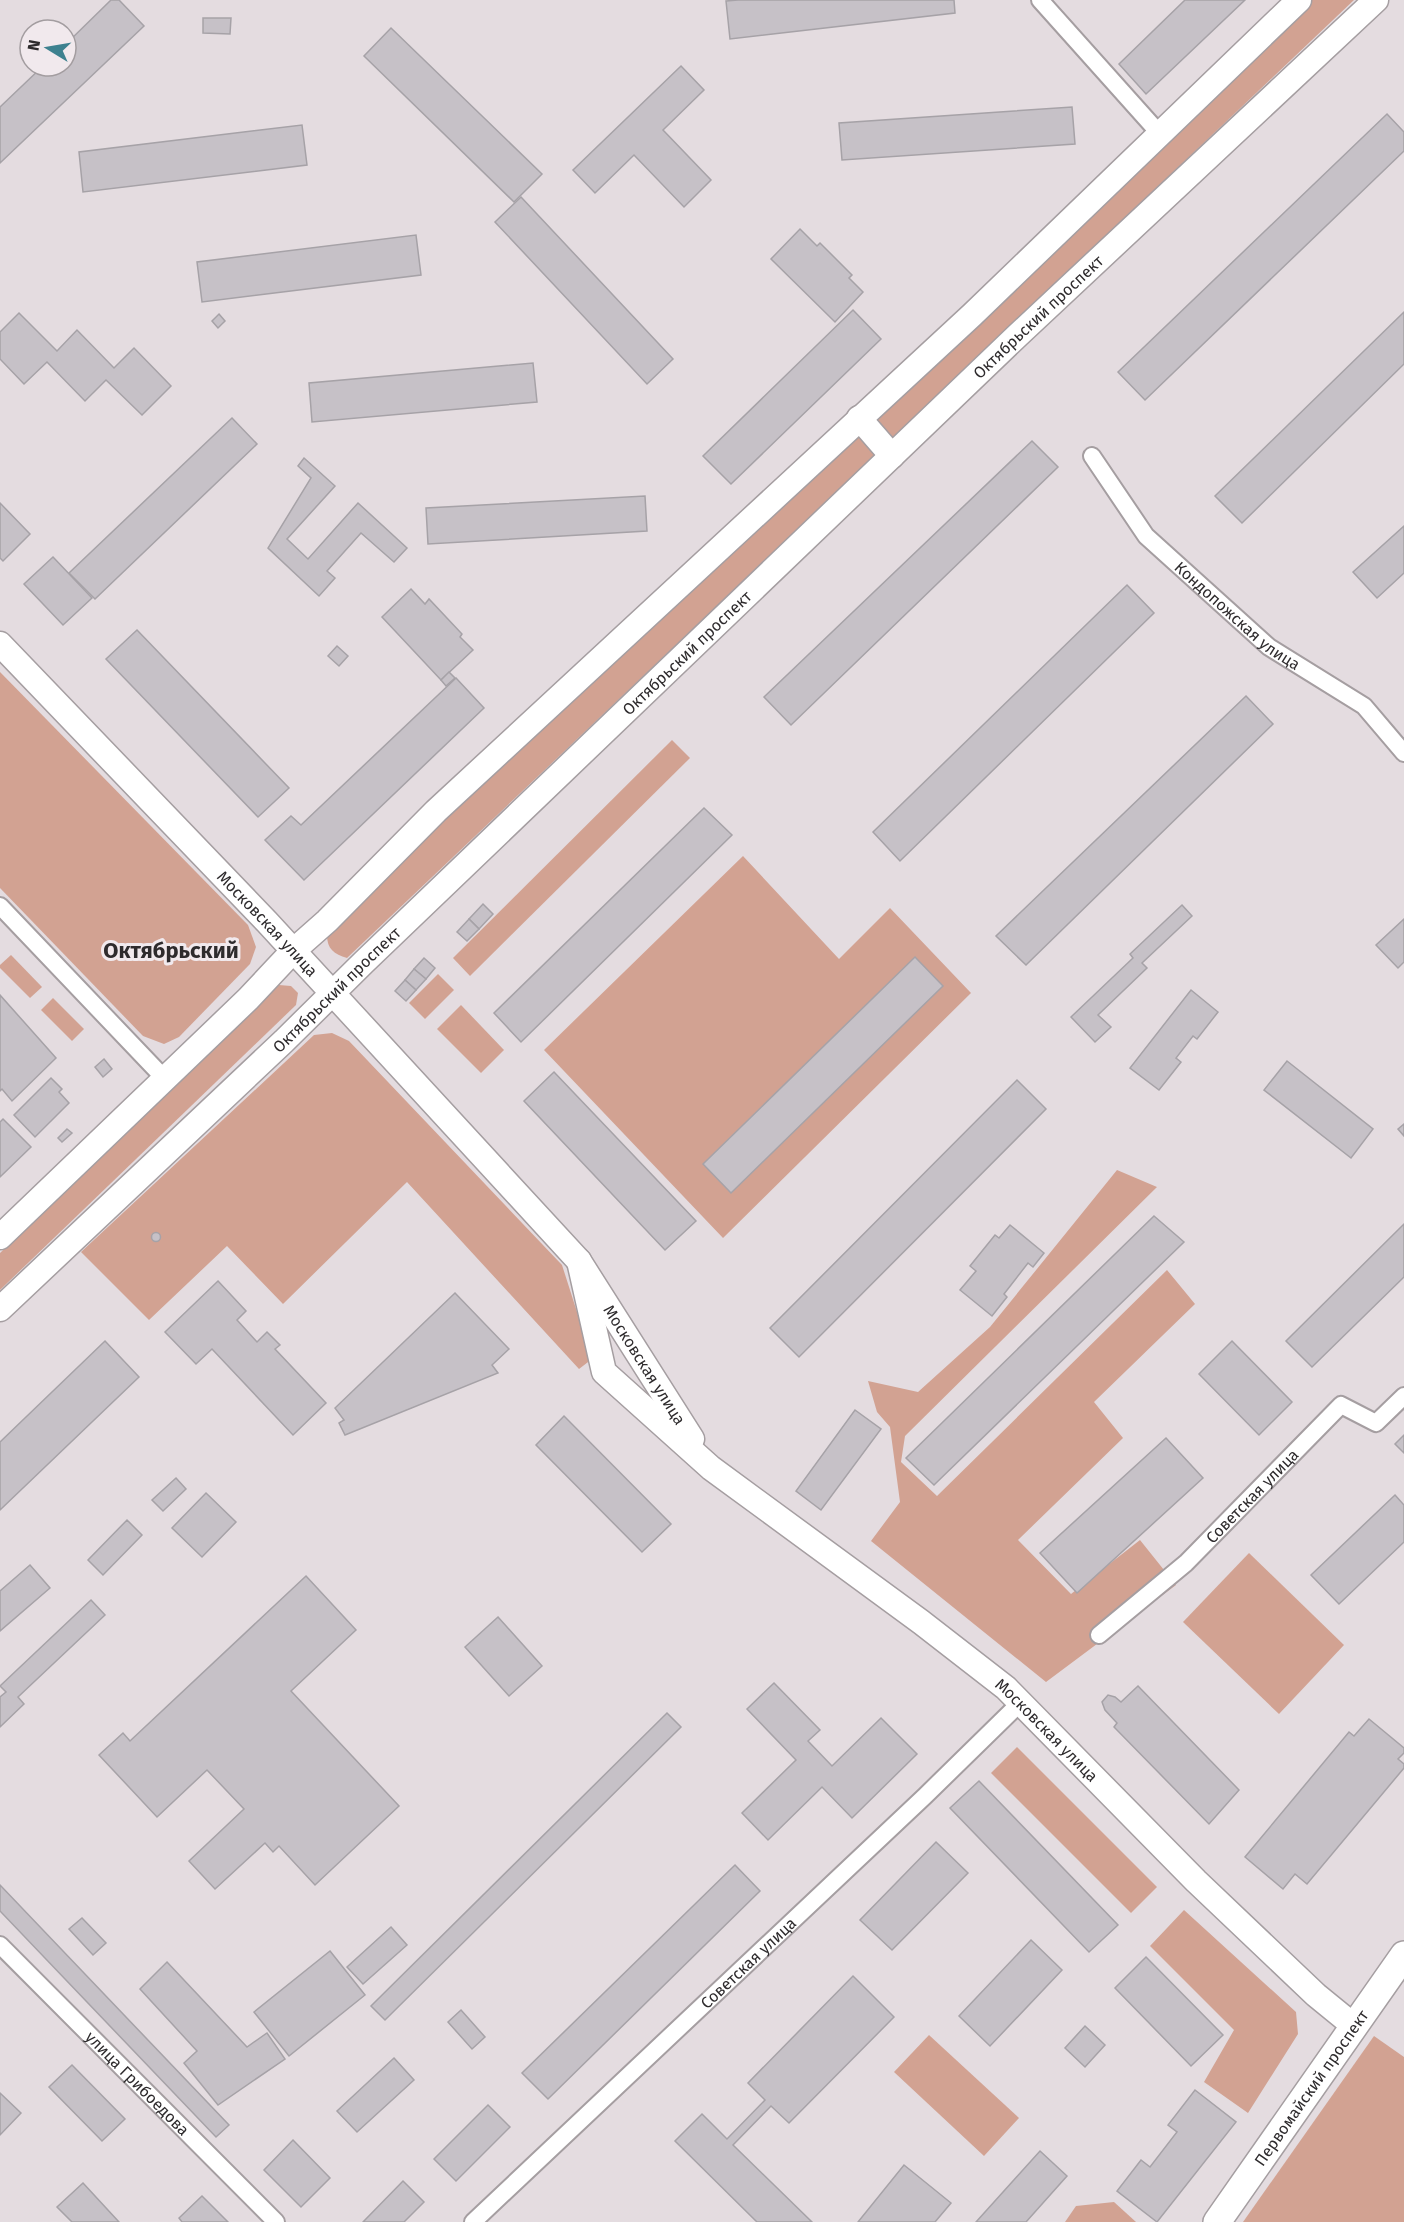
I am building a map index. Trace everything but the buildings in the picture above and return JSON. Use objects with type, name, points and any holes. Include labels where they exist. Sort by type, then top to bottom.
[{"type":"main road","points":[[0,1237],[248,999],[293,951],[327,921],[436,811],[972,315],[1299,0]]},
{"type":"main road","name":"Октябрьский проспект","points":[[0,1309],[284,1041],[1018,335],[1376,0]]},
{"type":"main road","points":[[859,418],[892,456]]},
{"type":"main road","name":"Московская улица","points":[[0,644],[293,951],[579,1261],[711,1468]]},
{"type":"main road","name":"Московская улица","points":[[579,1261],[604,1372],[711,1468],[921,1622],[1021,1702],[1196,1881],[1316,1995],[1354,2026]]},
{"type":"main road","name":"Первомайский проспект","points":[[1217,2222],[1404,1955]]},
{"type":"street","points":[[1040,0],[1159,133]]},
{"type":"street","name":"Кондопожская улица","points":[[1092,456],[1146,536],[1269,648],[1364,706],[1404,753]]},
{"type":"street","points":[[0,906],[164,1078]]},
{"type":"street","name":"Советская улица","points":[[1099,1635],[1186,1563],[1341,1405],[1376,1423],[1404,1396]]},
{"type":"street","name":"Советская улица","points":[[473,2222],[908,1812],[1021,1702]]},
{"type":"street","name":"улица Грибоедова","points":[[0,1945],[276,2222]]},
{"type":"shaded area","points":[[1303,0],[1354,0],[347,958],[332,950],[328,944],[327,935],[746,525]]},
{"type":"shaded area","points":[[0,672],[248,925],[256,947],[250,964],[179,1037],[164,1044],[143,1036],[0,888]]},
{"type":"shaded area","points":[[672,740],[690,758],[470,976],[453,958]]},
{"type":"shaded area","points":[[743,856],[839,959],[890,908],[971,993],[723,1238],[544,1050]]},
{"type":"shaded area","points":[[11,955],[42,987],[30,998],[0,968],[0,965]]},
{"type":"shaded area","points":[[438,974],[454,990],[425,1019],[409,1003]]},
{"type":"shaded area","points":[[279,985],[291,986],[298,993],[296,1005],[0,1290],[0,1253]]},
{"type":"shaded area","points":[[53,998],[84,1029],[72,1041],[41,1010]]},
{"type":"shaded area","points":[[461,1005],[504,1050],[481,1073],[437,1029]]},
{"type":"shaded area","points":[[332,1033],[349,1041],[562,1265],[592,1359],[579,1369],[407,1182],[283,1304],[227,1246],[149,1320],[81,1252],[314,1035]]},
{"type":"shaded area","points":[[1117,1170],[1157,1187],[905,1436],[901,1462],[937,1496],[1167,1270],[1195,1304],[1094,1402],[1123,1438],[1018,1540],[1071,1594],[1140,1540],[1176,1585],[1046,1682],[871,1541],[900,1502],[890,1427],[877,1412],[868,1381],[918,1392],[990,1327]]},
{"type":"shaded area","points":[[1249,1553],[1344,1645],[1279,1714],[1183,1622]]},
{"type":"shaded area","points":[[1017,1747],[1157,1887],[1131,1913],[991,1773]]},
{"type":"shaded area","points":[[1184,1910],[1296,2012],[1298,2034],[1248,2113],[1204,2082],[1234,2030],[1150,1946]]},
{"type":"shaded area","points":[[929,2035],[1019,2118],[984,2156],[894,2072]]},
{"type":"shaded area","points":[[1374,2036],[1404,2057],[1404,2222],[1243,2222]]},
{"type":"shaded area","points":[[1114,2202],[1136,2222],[1065,2222],[1076,2206]]},
{"type":"district","name":"Октябрьский","points":[[171,950]]}]
